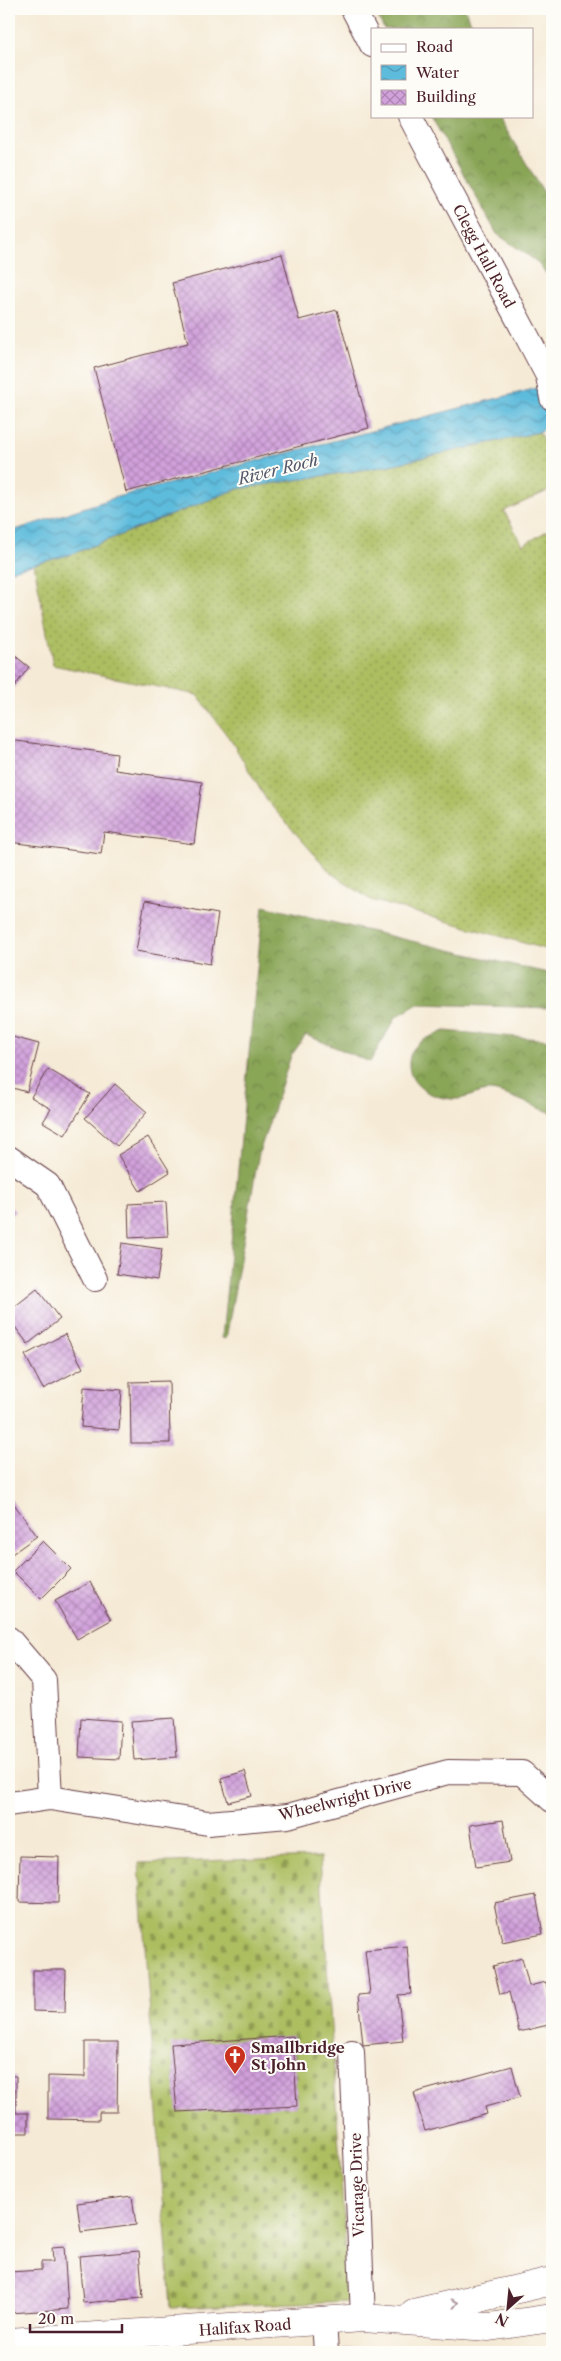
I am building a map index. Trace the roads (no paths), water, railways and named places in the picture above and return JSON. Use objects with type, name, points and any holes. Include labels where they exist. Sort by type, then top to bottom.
[{"type":"highway","name":"Halifax Road","points":[[391,2319],[552,2281]]},
{"type":"highway","name":"Halifax Road","points":[[9,2342],[53,2346],[363,2318],[489,2327],[552,2318]]},
{"type":"street","points":[[353,9],[371,42]]},
{"type":"street","name":"Clegg Hall Road","points":[[411,118],[550,387]]},
{"type":"street","points":[[9,1158],[48,1185],[95,1279]]},
{"type":"street","points":[[9,1639],[44,1680],[50,1798]]},
{"type":"street","name":"Wheelwright Drive","points":[[9,1804],[50,1798],[208,1823],[288,1816],[448,1772],[522,1773],[552,1800]]},
{"type":"street","name":"Vicarage Drive","points":[[352,2052],[363,2318]]},
{"type":"street","points":[[324,2322],[326,2352]]},
{"type":"water","name":"River Roch","points":[[537,388],[547,397],[551,410],[549,423],[539,432],[381,467],[237,489],[72,554],[9,571],[9,532],[117,497]]},
{"type":"place","name":"Smallbridge St John","points":[[235,2075]]}]
